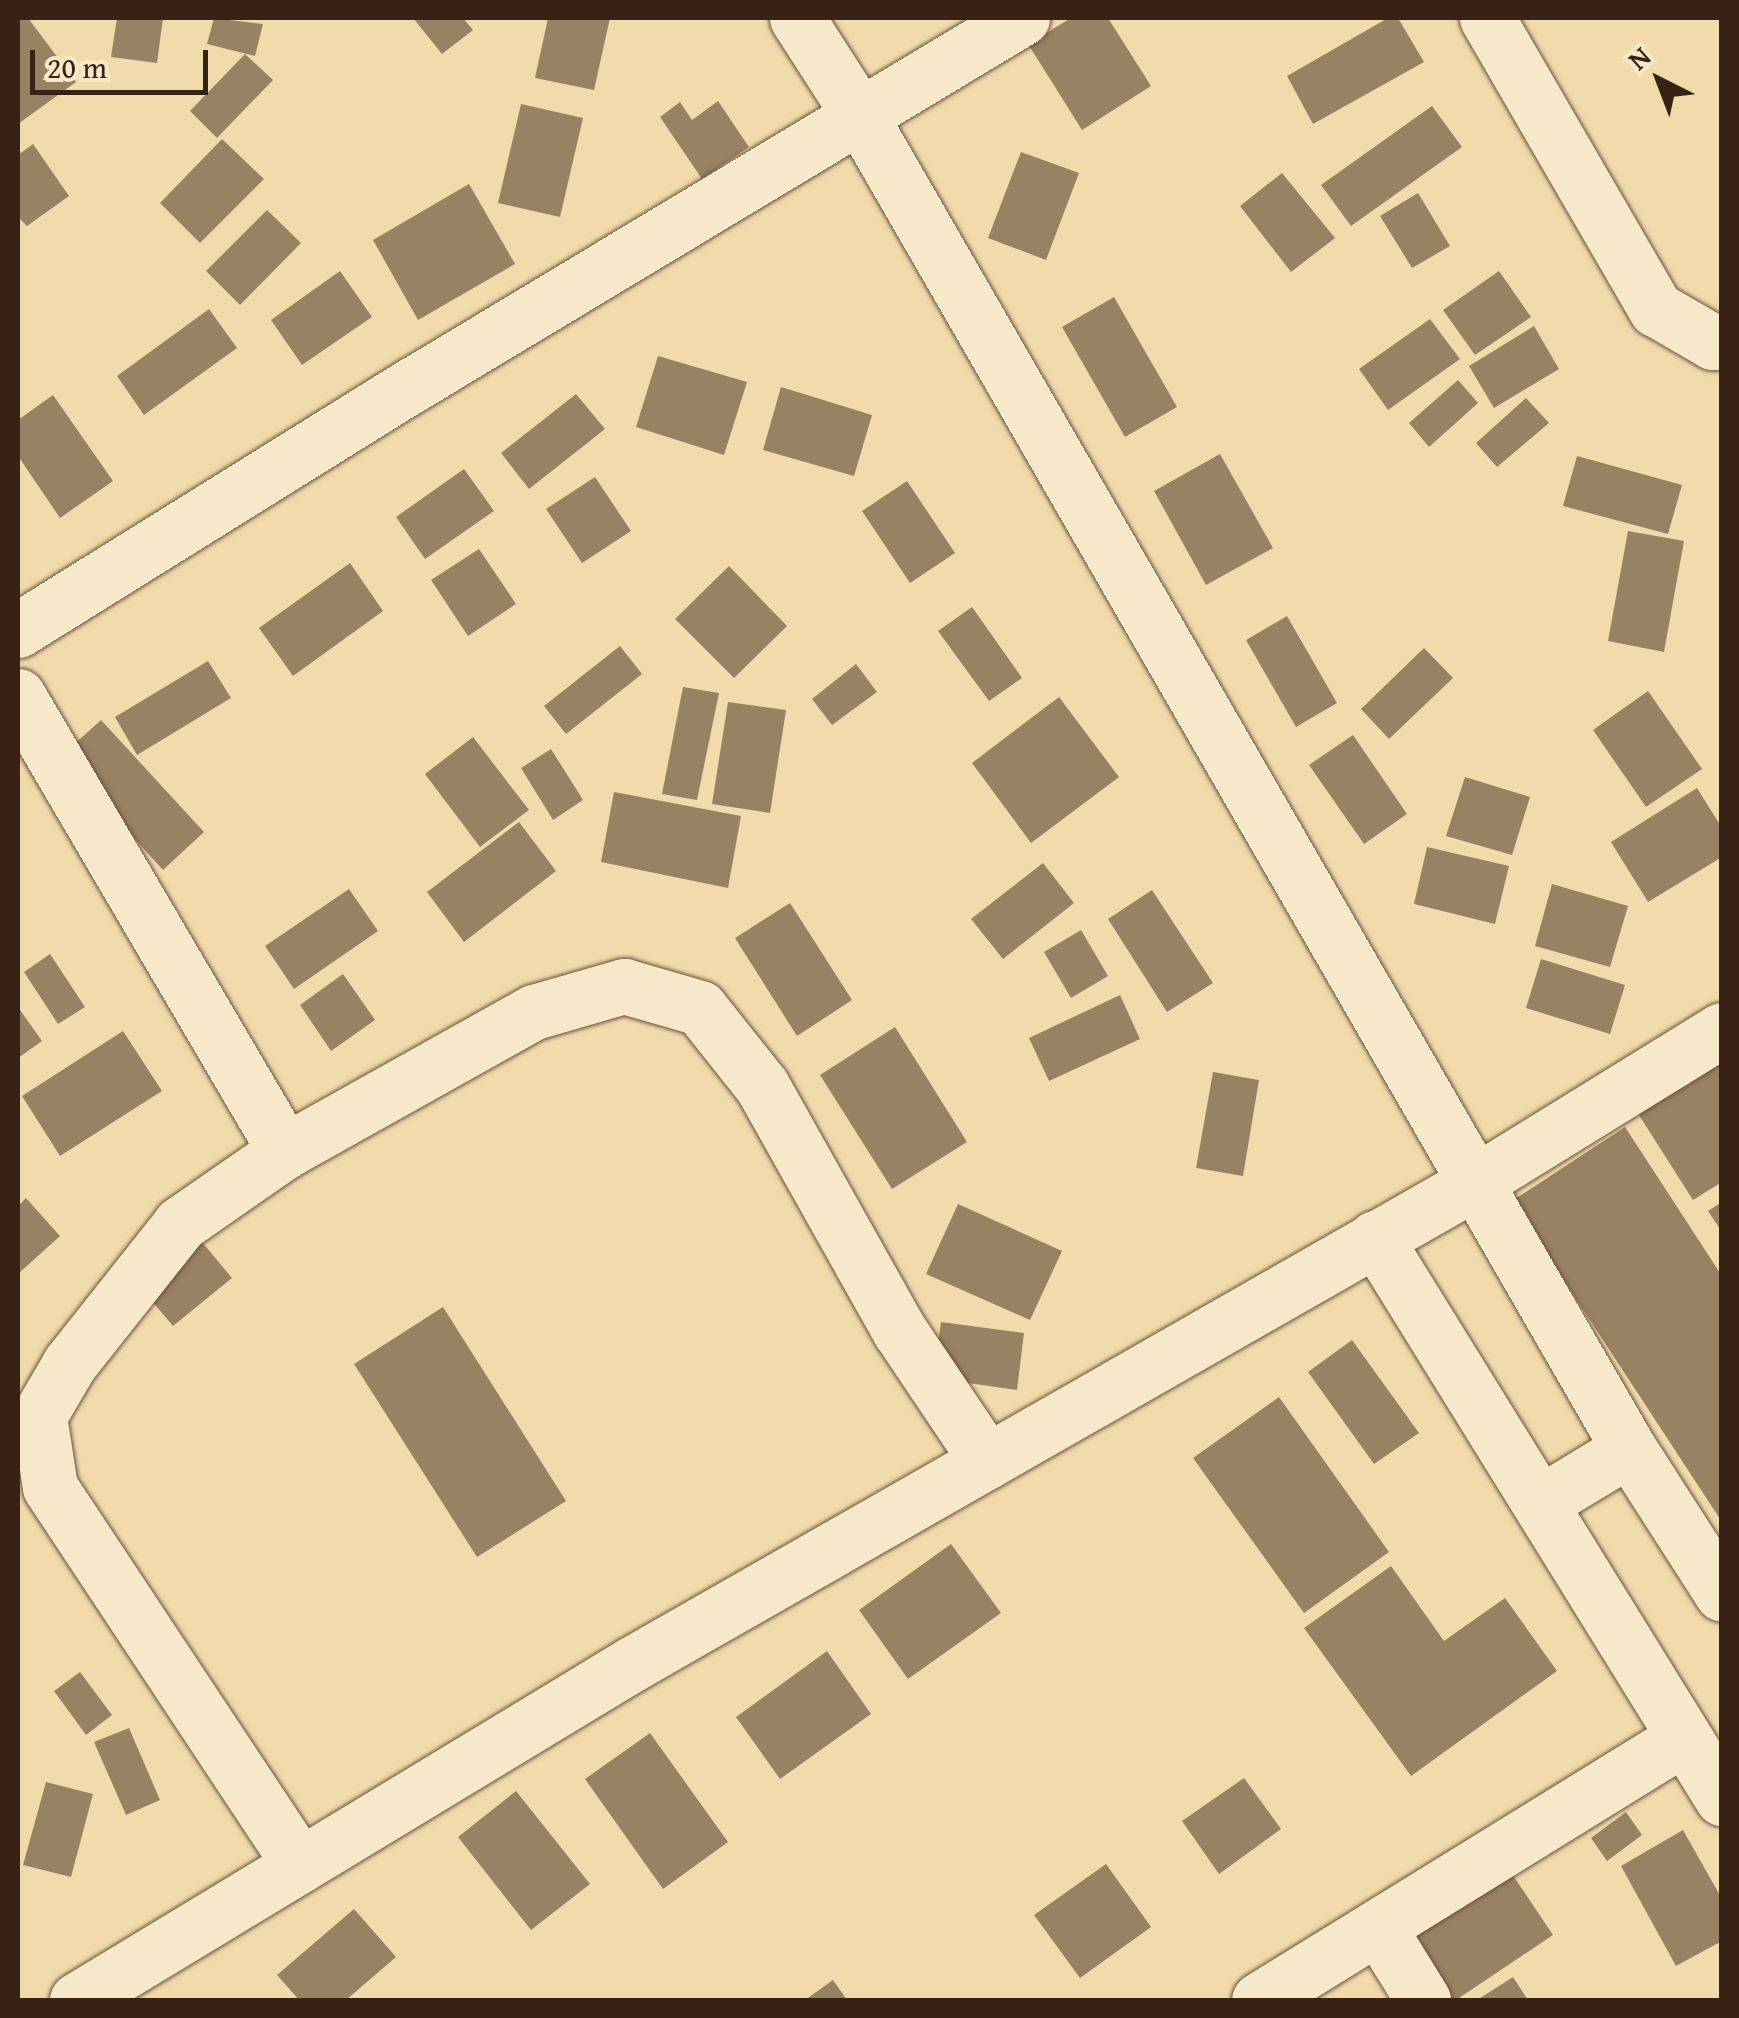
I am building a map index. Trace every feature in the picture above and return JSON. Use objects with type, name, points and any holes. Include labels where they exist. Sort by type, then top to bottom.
[{"type":"street","points":[[797,18],[860,116],[1629,1450],[1722,1594]]},
{"type":"street","points":[[18,630],[412,385],[1022,18]]},
{"type":"street","points":[[1487,18],[1656,309],[1713,342],[1722,342]]},
{"type":"street","points":[[18,696],[284,1151]]},
{"type":"street","points":[[300,1865],[50,1488],[39,1416],[92,1333],[180,1224],[284,1151],[534,1012],[624,986],[700,1008],[762,1086],[899,1330],[987,1461]]},
{"type":"street","points":[[77,2000],[632,1664],[1474,1182],[1722,1030]]},
{"type":"street","points":[[1376,1238],[1722,1798]]},
{"type":"street","points":[[1540,1503],[1629,1450]]},
{"type":"street","points":[[1259,2000],[1684,1738]]},
{"type":"street","points":[[1378,1927],[1423,2000]]},
{"type":"building","points":[[18,18],[28,18],[76,82],[18,124]]},
{"type":"building","points":[[117,18],[163,18],[157,63],[111,57]]},
{"type":"building","points":[[214,18],[263,24],[255,56],[207,44]]},
{"type":"building","points":[[413,18],[463,18],[473,30],[442,54]]},
{"type":"building","points":[[548,18],[610,18],[594,90],[535,78]]},
{"type":"building","points":[[1071,18],[1108,18],[1151,86],[1082,130],[1028,44]]},
{"type":"building","points":[[1388,18],[1398,18],[1424,62],[1313,124],[1287,76]]},
{"type":"building","points":[[245,54],[273,80],[217,138],[190,111]]},
{"type":"building","points":[[718,101],[749,147],[702,179],[660,117],[680,102],[692,120]]},
{"type":"building","points":[[521,104],[583,118],[560,217],[498,203]]},
{"type":"building","points":[[1432,106],[1462,147],[1351,226],[1321,185]]},
{"type":"building","points":[[222,139],[264,179],[200,243],[160,203]]},
{"type":"building","points":[[33,144],[69,196],[27,226],[18,217],[18,155]]},
{"type":"building","points":[[1021,152],[1079,173],[1046,260],[988,238]]},
{"type":"building","points":[[1282,173],[1335,238],[1291,272],[1240,206]]},
{"type":"building","points":[[469,184],[515,264],[418,320],[373,240]]},
{"type":"building","points":[[1418,193],[1450,246],[1412,268],[1380,216]]},
{"type":"building","points":[[267,210],[301,243],[240,305],[206,271]]},
{"type":"building","points":[[340,271],[372,317],[302,365],[271,320]]},
{"type":"building","points":[[1499,271],[1531,317],[1475,355],[1443,310]]},
{"type":"building","points":[[1114,297],[1177,407],[1125,437],[1062,327]]},
{"type":"building","points":[[209,309],[237,348],[144,415],[117,376]]},
{"type":"building","points":[[1430,319],[1460,359],[1388,410],[1359,369]]},
{"type":"building","points":[[1534,326],[1559,369],[1494,408],[1469,366]]},
{"type":"building","points":[[658,356],[747,382],[724,455],[636,427]]},
{"type":"building","points":[[1458,380],[1478,403],[1429,447],[1409,423]]},
{"type":"building","points":[[781,387],[872,415],[854,476],[763,450]]},
{"type":"building","points":[[576,394],[605,429],[529,489],[501,453]]},
{"type":"building","points":[[53,395],[113,481],[60,518],[18,456],[18,420]]},
{"type":"building","points":[[1526,398],[1549,423],[1497,467],[1476,443]]},
{"type":"building","points":[[1220,454],[1273,548],[1206,585],[1154,491]]},
{"type":"building","points":[[1577,456],[1682,485],[1668,534],[1563,506]]},
{"type":"building","points":[[464,469],[494,511],[425,559],[396,517]]},
{"type":"building","points":[[595,477],[631,531],[582,563],[546,509]]},
{"type":"building","points":[[907,481],[955,553],[910,583],[862,511]]},
{"type":"building","points":[[1628,531],[1684,541],[1664,652],[1608,641]]},
{"type":"building","points":[[479,549],[516,604],[468,636],[431,580]]},
{"type":"building","points":[[350,563],[383,611],[293,676],[259,628]]},
{"type":"building","points":[[729,566],[787,626],[734,678],[675,619]]},
{"type":"building","points":[[972,607],[1022,678],[989,701],[938,631]]},
{"type":"building","points":[[1287,616],[1337,703],[1296,727],[1246,640]]},
{"type":"building","points":[[620,646],[642,674],[566,734],[544,706]]},
{"type":"building","points":[[1424,648],[1453,678],[1389,739],[1361,709]]},
{"type":"building","points":[[208,661],[231,698],[137,755],[115,717]]},
{"type":"building","points":[[856,664],[877,692],[832,725],[812,699]]},
{"type":"building","points":[[683,687],[719,693],[697,800],[662,794]]},
{"type":"building","points":[[1648,691],[1702,769],[1646,807],[1593,730]]},
{"type":"building","points":[[1059,697],[1119,777],[1031,843],[972,763]]},
{"type":"building","points":[[728,702],[786,710],[770,813],[712,804]]},
{"type":"building","points":[[101,720],[204,832],[163,870],[60,757]]},
{"type":"building","points":[[1353,735],[1407,814],[1364,844],[1309,765]]},
{"type":"building","points":[[473,737],[529,810],[480,847],[425,774]]},
{"type":"building","points":[[551,749],[583,800],[553,820],[521,768]]},
{"type":"building","points":[[1465,777],[1530,797],[1512,855],[1446,836]]},
{"type":"building","points":[[1697,788],[1722,828],[1722,857],[1648,902],[1611,842]]},
{"type":"building","points":[[614,792],[741,816],[728,888],[601,862]]},
{"type":"building","points":[[519,822],[556,871],[464,942],[427,892]]},
{"type":"building","points":[[1427,847],[1509,866],[1495,924],[1414,904]]},
{"type":"building","points":[[1043,863],[1074,903],[1003,959],[971,919]]},
{"type":"building","points":[[1552,884],[1628,906],[1610,967],[1535,946]]},
{"type":"building","points":[[349,889],[378,931],[294,989],[265,946]]},
{"type":"building","points":[[1152,890],[1213,983],[1167,1012],[1108,919]]},
{"type":"building","points":[[790,903],[852,1000],[797,1036],[735,938]]},
{"type":"building","points":[[1081,930],[1108,976],[1071,998],[1044,952]]},
{"type":"building","points":[[50,954],[85,1007],[58,1024],[24,972]]},
{"type":"building","points":[[1541,959],[1625,985],[1610,1034],[1526,1008]]},
{"type":"building","points":[[343,974],[375,1020],[331,1051],[300,1005]]},
{"type":"building","points":[[1120,995],[1140,1039],[1049,1081],[1029,1038]]},
{"type":"building","points":[[18,1007],[42,1041],[18,1058]]},
{"type":"building","points":[[895,1027],[967,1142],[892,1189],[820,1075]]},
{"type":"building","points":[[123,1031],[162,1091],[60,1156],[22,1096]]},
{"type":"building","points":[[1722,1058],[1722,1182],[1693,1200],[1637,1112]]},
{"type":"building","points":[[1213,1072],[1259,1080],[1243,1176],[1196,1168]]},
{"type":"building","points":[[1625,1127],[1722,1276],[1722,1522],[1512,1201]]},
{"type":"building","points":[[26,1198],[60,1236],[18,1274],[18,1206]]},
{"type":"building","points":[[1722,1202],[1722,1232],[1708,1211]]},
{"type":"building","points":[[958,1204],[1062,1251],[1030,1320],[926,1274]]},
{"type":"building","points":[[187,1224],[232,1278],[173,1326],[128,1273]]},
{"type":"building","points":[[443,1307],[566,1501],[477,1557],[354,1364]]},
{"type":"building","points":[[941,1322],[1024,1333],[1017,1390],[933,1378]]},
{"type":"building","points":[[1352,1340],[1419,1433],[1374,1464],[1308,1372]]},
{"type":"building","points":[[1279,1397],[1389,1552],[1304,1613],[1193,1458]]},
{"type":"building","points":[[951,1544],[1001,1613],[908,1679],[859,1610]]},
{"type":"building","points":[[1391,1566],[1444,1641],[1505,1598],[1557,1671],[1411,1776],[1304,1628]]},
{"type":"building","points":[[827,1651],[871,1714],[780,1779],[736,1717]]},
{"type":"building","points":[[80,1672],[112,1715],[86,1735],[54,1691]]},
{"type":"building","points":[[129,1728],[160,1800],[126,1815],[94,1742]]},
{"type":"building","points":[[650,1733],[728,1842],[663,1889],[585,1779]]},
{"type":"building","points":[[1244,1778],[1281,1829],[1219,1874],[1182,1821]]},
{"type":"building","points":[[46,1782],[93,1794],[71,1877],[23,1865]]},
{"type":"building","points":[[516,1791],[590,1884],[531,1930],[458,1837]]},
{"type":"building","points":[[1626,1812],[1642,1835],[1607,1861],[1591,1838]]},
{"type":"building","points":[[1683,1830],[1722,1899],[1722,1941],[1676,1966],[1621,1866]]},
{"type":"building","points":[[1106,1864],[1151,1927],[1080,1978],[1034,1915]]},
{"type":"building","points":[[1506,1865],[1553,1935],[1456,2000],[1448,2000],[1404,1936]]},
{"type":"building","points":[[354,1909],[396,1957],[346,2000],[299,2000],[277,1975]]},
{"type":"building","points":[[1513,1977],[1528,2000],[1477,2000]]},
{"type":"building","points":[[833,1980],[847,2000],[805,2000]]}]
